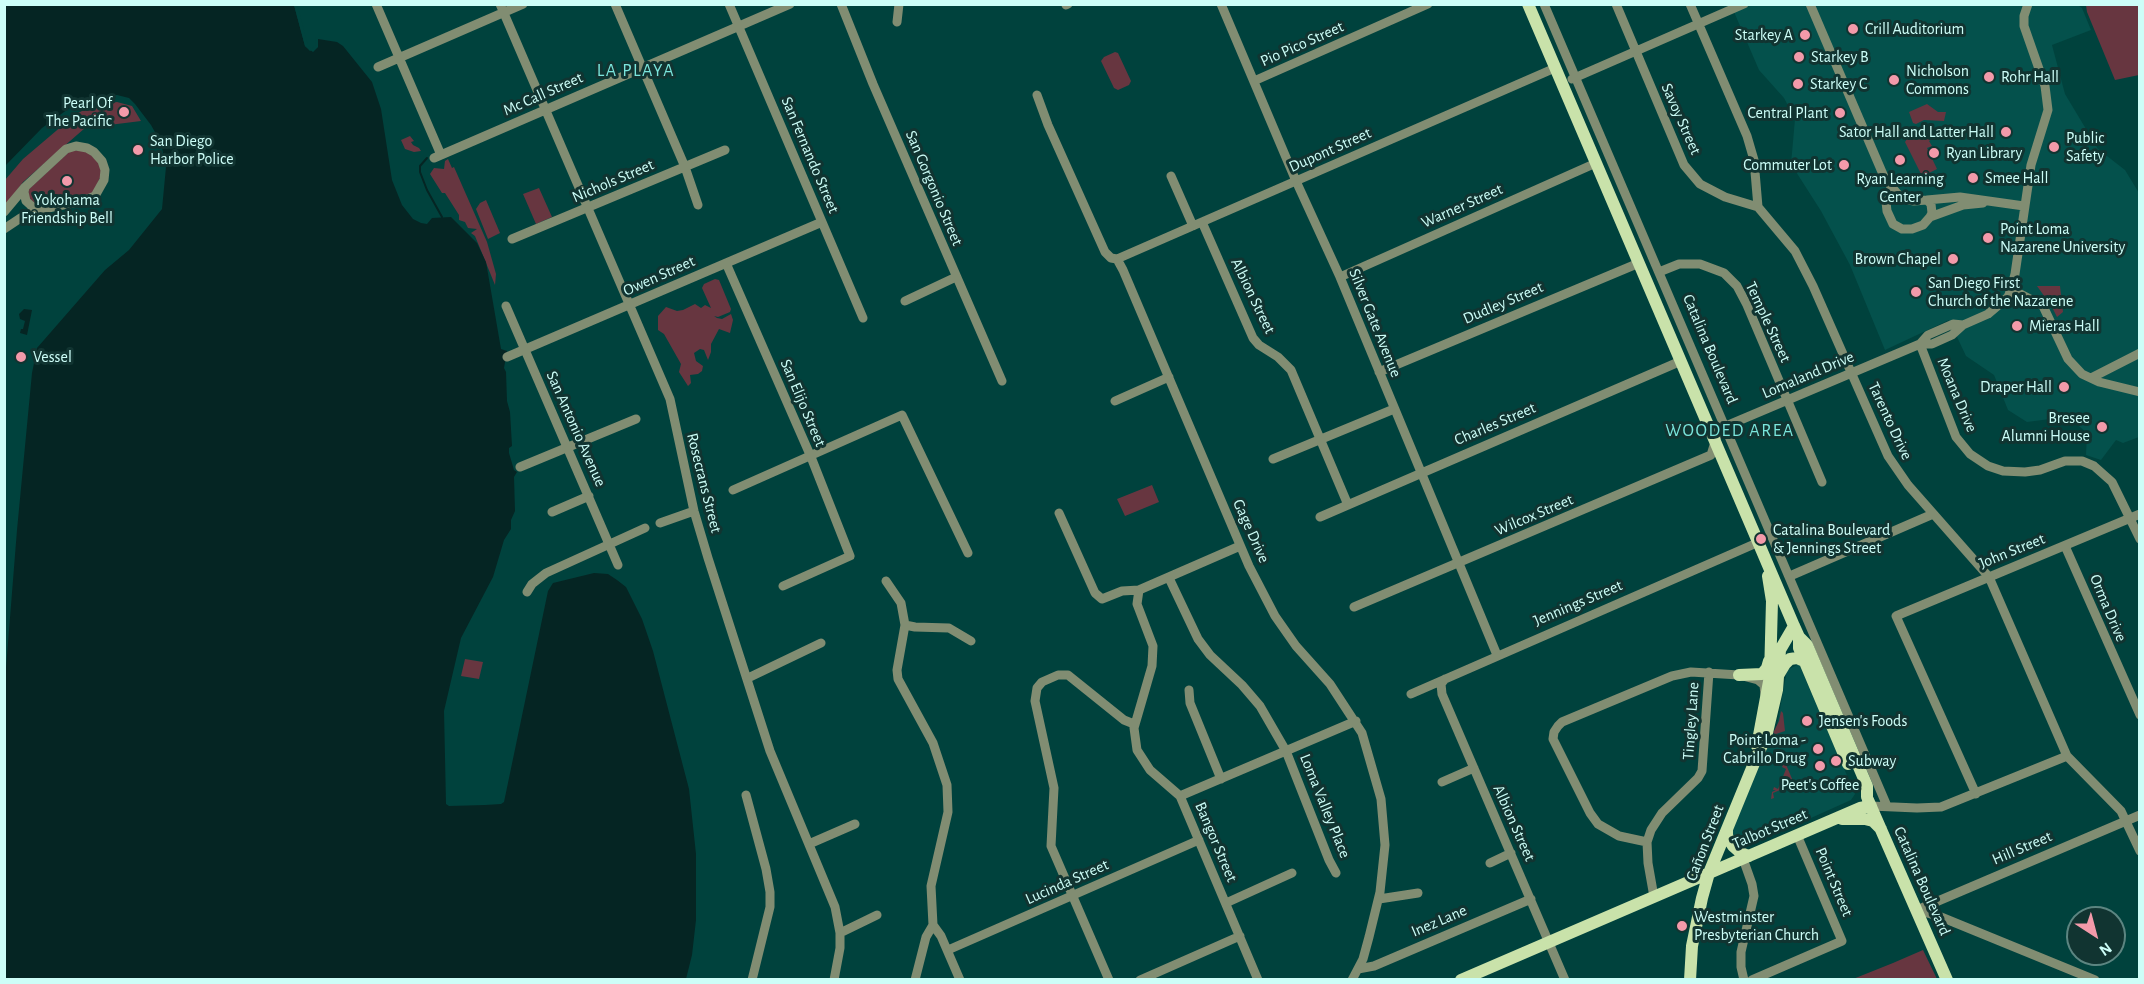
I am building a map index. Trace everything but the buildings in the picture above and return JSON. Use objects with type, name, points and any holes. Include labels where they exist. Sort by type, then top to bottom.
[{"type":"main road","name":"Catalina Boulevard","points":[[1528,4],[1759,542],[1796,631],[1804,661],[1859,789],[1869,801]]},
{"type":"main road","name":"Cañon Street","points":[[1756,756],[1766,700],[1770,654],[1772,601],[1766,560]]},
{"type":"main road","name":"Catalina Boulevard","points":[[1796,631],[1807,645],[1819,672],[1867,786],[1869,801],[1947,980]]},
{"type":"main road","name":"Cañon Street","points":[[1690,980],[1695,924],[1709,873],[1772,720],[1779,675],[1780,650],[1796,631]]},
{"type":"main road","points":[[1739,675],[1762,674],[1767,668],[1770,654]]},
{"type":"main road","points":[[1779,675],[1790,659],[1797,658],[1804,661]]},
{"type":"main road","name":"Talbot Street","points":[[1464,979],[1744,856],[1831,821],[1869,801]]},
{"type":"main road","points":[[1831,821],[1865,819],[1873,821],[1881,829]]},
{"type":"main road","points":[[1727,830],[1728,839],[1744,856]]},
{"type":"street","points":[[376,4],[398,58]]},
{"type":"street","points":[[378,68],[502,9],[523,4]]},
{"type":"street","points":[[615,4],[685,167],[698,205]]},
{"type":"street","name":"San Fernando Street","points":[[729,4],[863,318]]},
{"type":"street","name":"Mc Call Street","points":[[398,58],[437,157],[790,4]]},
{"type":"street","name":"San Gorgonio Street","points":[[841,4],[873,84],[1002,381]]},
{"type":"street","points":[[897,22],[898,4]]},
{"type":"street","name":"Silver Gate Avenue","points":[[1221,4],[1296,181],[1340,277],[1497,655]]},
{"type":"street","name":"Pio Pico Street","points":[[1254,81],[1428,4]]},
{"type":"street","name":"Catalina Boulevard","points":[[1544,4],[1887,806]]},
{"type":"street","name":"Savoy Street","points":[[1616,4],[1684,165],[1700,184],[1725,197],[1758,207]]},
{"type":"street","points":[[1690,4],[1747,136],[1754,160],[1758,207]]},
{"type":"street","points":[[1810,4],[1885,179],[1901,198]]},
{"type":"street","name":"Lomaland Drive","points":[[1715,440],[1719,429],[1920,344],[1932,344],[1952,335],[1963,326],[1988,314],[2008,297],[2015,274],[2031,165],[2048,110],[2045,86],[2024,26],[2028,4]]},
{"type":"street","points":[[1562,84],[1740,6]]},
{"type":"street","name":"Rosecrans Street","points":[[502,9],[670,399],[694,511],[770,751],[833,900],[840,933],[834,980]]},
{"type":"street","name":"Dupont Street","points":[[1118,259],[1555,68]]},
{"type":"street","name":"Gage Drive","points":[[1037,95],[1048,125],[1105,252],[1112,258],[1118,259],[1240,546],[1275,616],[1296,646],[1330,684],[1356,721],[1366,744],[1383,809],[1385,845],[1370,937],[1352,980]]},
{"type":"street","points":[[4,212],[57,155],[70,147],[89,148],[97,153],[102,161],[105,170],[104,180],[95,196],[83,201],[36,210],[4,230]]},
{"type":"street","name":"Nichols Street","points":[[512,239],[725,150]]},
{"type":"street","name":"Warner Street","points":[[1340,277],[1596,163]]},
{"type":"street","points":[[1171,176],[1192,226]]},
{"type":"street","points":[[1885,179],[1887,211],[1893,224],[1902,229],[1912,229],[1923,225],[1930,217],[1931,204],[1927,200]]},
{"type":"street","points":[[25,187],[25,198],[36,210]]},
{"type":"street","points":[[1886,202],[1890,198],[1914,201],[1960,196],[2024,206]]},
{"type":"street","points":[[1930,217],[1963,205],[1991,202]]},
{"type":"street","name":"Tarento Drive","points":[[1758,207],[1795,251],[1893,466],[1989,577],[2067,756],[2121,811],[2139,850]]},
{"type":"street","name":"Owen Street","points":[[507,357],[822,222]]},
{"type":"street","name":"Albion Street","points":[[1202,222],[1253,338],[1291,370],[1348,505]]},
{"type":"street","name":"Dudley Street","points":[[1380,372],[1639,262]]},
{"type":"street","name":"San Elijo Street","points":[[726,263],[811,457],[850,556],[783,586]]},
{"type":"street","name":"Temple Street","points":[[1659,272],[1679,264],[1695,263],[1715,268],[1730,278],[1743,297],[1822,482]]},
{"type":"street","points":[[905,301],[956,277]]},
{"type":"street","points":[[2011,289],[2043,306],[2068,359],[2082,374],[2099,382],[2139,392]]},
{"type":"street","name":"San Antonio Avenue","points":[[506,306],[618,565]]},
{"type":"street","name":"Moana Drive","points":[[1920,344],[1956,437],[1970,454],[1988,466],[2003,471],[2040,470],[2065,461],[2082,461],[2094,466],[2112,482],[2135,516],[2139,539]]},
{"type":"street","points":[[2091,378],[2139,353]]},
{"type":"street","name":"Charles Street","points":[[1320,517],[1681,360]]},
{"type":"street","points":[[1115,400],[1169,377]]},
{"type":"street","points":[[1273,459],[1394,409]]},
{"type":"street","points":[[733,490],[902,415],[968,554]]},
{"type":"street","points":[[520,467],[636,418]]},
{"type":"street","name":"Wilcox Street","points":[[1354,607],[1711,455],[1715,440]]},
{"type":"street","points":[[552,512],[589,496]]},
{"type":"street","points":[[660,523],[694,511]]},
{"type":"street","points":[[1059,513],[1095,593],[1102,599],[1122,591],[1139,590],[1240,546]]},
{"type":"street","points":[[1790,576],[1933,514]]},
{"type":"street","name":"John Street","points":[[1976,794],[1896,616],[2135,516]]},
{"type":"street","points":[[527,592],[532,584],[546,573],[645,528]]},
{"type":"street","name":"Jennings Street","points":[[1411,694],[1759,542]]},
{"type":"street","name":"Orma Drive","points":[[2064,546],[2139,715]]},
{"type":"street","name":"Loma Valley Place","points":[[1169,578],[1198,639],[1210,655],[1242,685],[1260,706],[1286,751],[1336,873]]},
{"type":"street","points":[[886,581],[901,603],[905,625],[897,670],[898,680],[933,743],[947,785],[948,812],[931,886],[933,925],[948,950],[960,980]]},
{"type":"street","name":"Bangor Street","points":[[1139,590],[1137,604],[1153,646],[1152,666],[1134,724],[1137,750],[1144,763],[1180,796],[1258,980]]},
{"type":"street","points":[[905,625],[949,628],[971,641]]},
{"type":"street","points":[[748,678],[821,643]]},
{"type":"street","points":[[1654,897],[1647,842],[1619,836],[1598,824],[1590,813],[1553,739],[1554,732],[1562,722],[1672,676],[1691,672],[1739,675],[1761,682],[1764,685],[1766,700]]},
{"type":"street","name":"Tingley Lane","points":[[1647,842],[1651,830],[1662,813],[1698,778],[1702,771],[1709,672]]},
{"type":"street","points":[[1109,980],[1051,846],[1054,788],[1035,700],[1037,688],[1042,682],[1058,675],[1068,675],[1124,720],[1134,724]]},
{"type":"street","name":"Albion Street","points":[[1446,678],[1441,684],[1442,694],[1565,980]]},
{"type":"street","points":[[1189,690],[1190,703],[1221,779]]},
{"type":"street","points":[[1180,796],[1356,721]]},
{"type":"street","name":"Talbot Street","points":[[1869,801],[1887,806],[1941,807],[2067,756]]},
{"type":"street","points":[[1442,782],[1474,768]]},
{"type":"street","points":[[746,795],[770,892],[770,907],[752,980]]},
{"type":"street","name":"Hill Street","points":[[1917,910],[2139,815]]},
{"type":"street","points":[[809,844],[855,824]]},
{"type":"street","name":"Point Street","points":[[1752,980],[1842,941],[1797,835]]},
{"type":"street","name":"Lucinda Street","points":[[948,950],[1199,840]]},
{"type":"street","points":[[1490,863],[1511,853]]},
{"type":"street","points":[[1744,856],[1754,896],[1741,952],[1744,980]]},
{"type":"street","points":[[1226,903],[1292,873]]},
{"type":"street","points":[[1378,899],[1418,893]]},
{"type":"street","name":"Inez Lane","points":[[1358,969],[1374,966],[1531,899]]},
{"type":"street","points":[[1917,910],[1941,917],[2095,980]]},
{"type":"street","points":[[840,933],[877,915]]},
{"type":"street","points":[[915,980],[926,937],[933,925]]},
{"type":"street","points":[[1140,980],[1240,936]]},
{"type":"shaded area","name":"Point Loma Nazarene University","points":[[2076,4],[2082,8],[2091,30],[2052,45],[2065,94],[2098,149],[2125,170],[2139,193],[2139,437],[2123,443],[2116,440],[2101,460],[2086,455],[2087,433],[2073,421],[2058,418],[2027,422],[2008,410],[1994,375],[1966,356],[1949,320],[1885,350],[1850,265],[1821,211],[1791,164],[1795,119],[1784,98],[1759,70],[1731,5]]},
{"type":"shaded area","points":[[5,5],[294,5],[305,46],[310,51],[318,47],[318,39],[337,42],[343,46],[372,82],[381,109],[392,180],[402,205],[413,219],[421,223],[427,224],[432,218],[451,217],[477,243],[486,262],[501,349],[507,351],[504,368],[512,446],[509,448],[509,453],[514,470],[517,472],[514,477],[515,511],[511,520],[511,529],[504,540],[493,577],[461,638],[444,711],[446,804],[449,806],[485,805],[504,802],[548,591],[553,583],[594,573],[608,574],[617,580],[626,587],[642,619],[653,651],[689,789],[696,854],[696,920],[692,955],[686,979],[5,979],[4,693],[32,373],[37,348],[105,270],[129,250],[162,209],[166,167],[161,143],[151,125],[129,98],[117,95],[90,98],[75,104],[42,128],[5,166]]},
{"type":"shaded area","points":[[2086,5],[2139,5],[2139,75],[2115,80]]},
{"type":"shaded area","points":[[1115,52],[1118,53],[1131,81],[1129,85],[1118,90],[1114,88],[1101,61]]},
{"type":"shaded area","points":[[117,102],[132,106],[141,121],[85,128],[23,182],[5,207],[5,180],[23,159],[76,114],[90,107]]},
{"type":"shaded area","points":[[1927,104],[1938,112],[1946,112],[1944,121],[1924,120],[1913,123],[1909,112]]},
{"type":"shaded area","points":[[1927,129],[1932,139],[1929,141],[1932,146],[1927,148],[1937,169],[1925,175],[1921,174],[1905,142],[1907,139],[1913,139],[1916,131]]},
{"type":"shaded area","points":[[410,136],[414,141],[411,142],[413,145],[421,151],[414,152],[405,149],[401,140]]},
{"type":"shaded area","points":[[71,150],[87,151],[98,161],[102,173],[94,192],[88,196],[37,205],[29,198],[28,190]]},
{"type":"shaded area","points":[[448,159],[452,168],[454,167],[487,242],[496,274],[495,285],[475,236],[471,233],[477,229],[468,228],[465,222],[459,220],[459,215],[430,174],[434,168],[444,169],[445,161]]},
{"type":"shaded area","points":[[539,188],[552,217],[536,224],[523,194]]},
{"type":"shaded area","points":[[486,200],[500,233],[488,239],[476,209]]},
{"type":"shaded area","points":[[715,279],[719,280],[731,309],[730,312],[718,317],[714,316],[722,319],[731,314],[733,320],[730,333],[719,329],[711,344],[708,360],[704,350],[700,349],[694,353],[696,361],[703,366],[702,371],[698,374],[690,375],[691,383],[688,386],[679,372],[681,364],[664,334],[658,330],[658,316],[666,307],[677,311],[695,304],[701,308],[705,305],[711,308],[702,288],[704,284]]},
{"type":"shaded area","points":[[2037,286],[2060,286],[2063,312],[2057,317],[2052,307]]},
{"type":"shaded area","points":[[24,309],[32,310],[27,335],[20,333],[25,321],[20,319],[19,314]]},
{"type":"shaded area","points":[[1152,485],[1159,502],[1125,516],[1117,499]]},
{"type":"shaded area","points":[[465,659],[483,662],[479,679],[461,676]]},
{"type":"shaded area","points":[[1799,664],[1855,794],[1851,800],[1742,849],[1732,834],[1734,825],[1777,726],[1787,670]]},
{"type":"shaded area","points":[[1781,711],[1785,731],[1776,734],[1773,733]]},
{"type":"shaded area","points":[[1788,757],[1789,759],[1785,762],[1795,786],[1801,786],[1790,789],[1790,791],[1787,787],[1773,793],[1774,798],[1771,799],[1772,792],[1776,790],[1773,790],[1774,787],[1778,789],[1786,769],[1782,767],[1785,759]]},
{"type":"shaded area","points":[[1923,950],[1937,979],[1853,979],[1893,963]]},
{"type":"pier","points":[[297,4],[311,49],[315,46],[316,37],[318,39],[318,47],[313,52],[305,46],[294,5]]},
{"type":"waterway","points":[[427,158],[420,166],[420,172],[442,217]]},
{"type":"place","name":"Crill Auditorium","points":[[1853,29]]},
{"type":"place","name":"Starkey A","points":[[1805,35]]},
{"type":"place","name":"Starkey B","points":[[1799,57]]},
{"type":"place","name":"Rohr Hall","points":[[1989,77]]},
{"type":"place","name":"Nicholson Commons","points":[[1894,80]]},
{"type":"place","name":"Starkey C","points":[[1798,84]]},
{"type":"place","name":"Pearl Of The Pacific","points":[[124,112]]},
{"type":"place","name":"Central Plant","points":[[1840,113]]},
{"type":"place","name":"Sator Hall and Latter Hall","points":[[2006,132]]},
{"type":"place","name":"Public Safety","points":[[2054,147]]},
{"type":"place","name":"San Diego Harbor Police","points":[[138,150]]},
{"type":"place","name":"Ryan Library","points":[[1934,153]]},
{"type":"place","name":"Ryan Learning Center","points":[[1900,160]]},
{"type":"place","name":"Commuter Lot","points":[[1844,165]]},
{"type":"place","name":"Smee Hall","points":[[1973,178]]},
{"type":"place","name":"Yokohama Friendship Bell","points":[[67,181]]},
{"type":"place","name":"Point Loma Nazarene University","points":[[1988,238]]},
{"type":"place","name":"Brown Chapel","points":[[1953,259]]},
{"type":"place","name":"San Diego First Church of the Nazarene","points":[[1916,292]]},
{"type":"place","name":"Mieras Hall","points":[[2017,326]]},
{"type":"place","name":"Vessel","points":[[21,357]]},
{"type":"place","name":"Draper Hall","points":[[2064,387]]},
{"type":"place","name":"Bresee Alumni House","points":[[2102,427]]},
{"type":"place","name":"Catalina Boulevard & Jennings Street","points":[[1761,539]]},
{"type":"place","name":"Jensen's Foods","points":[[1807,721]]},
{"type":"place","name":"Point Loma - Cabrillo Drug","points":[[1818,749]]},
{"type":"place","name":"Subway","points":[[1836,761]]},
{"type":"place","name":"Peet's Coffee","points":[[1820,766]]},
{"type":"place","name":"Westminster Presbyterian Church","points":[[1682,926]]},
{"type":"district","name":"LA PLAYA","points":[[636,71]]},
{"type":"district","name":"WOODED AREA","points":[[1730,431]]}]
